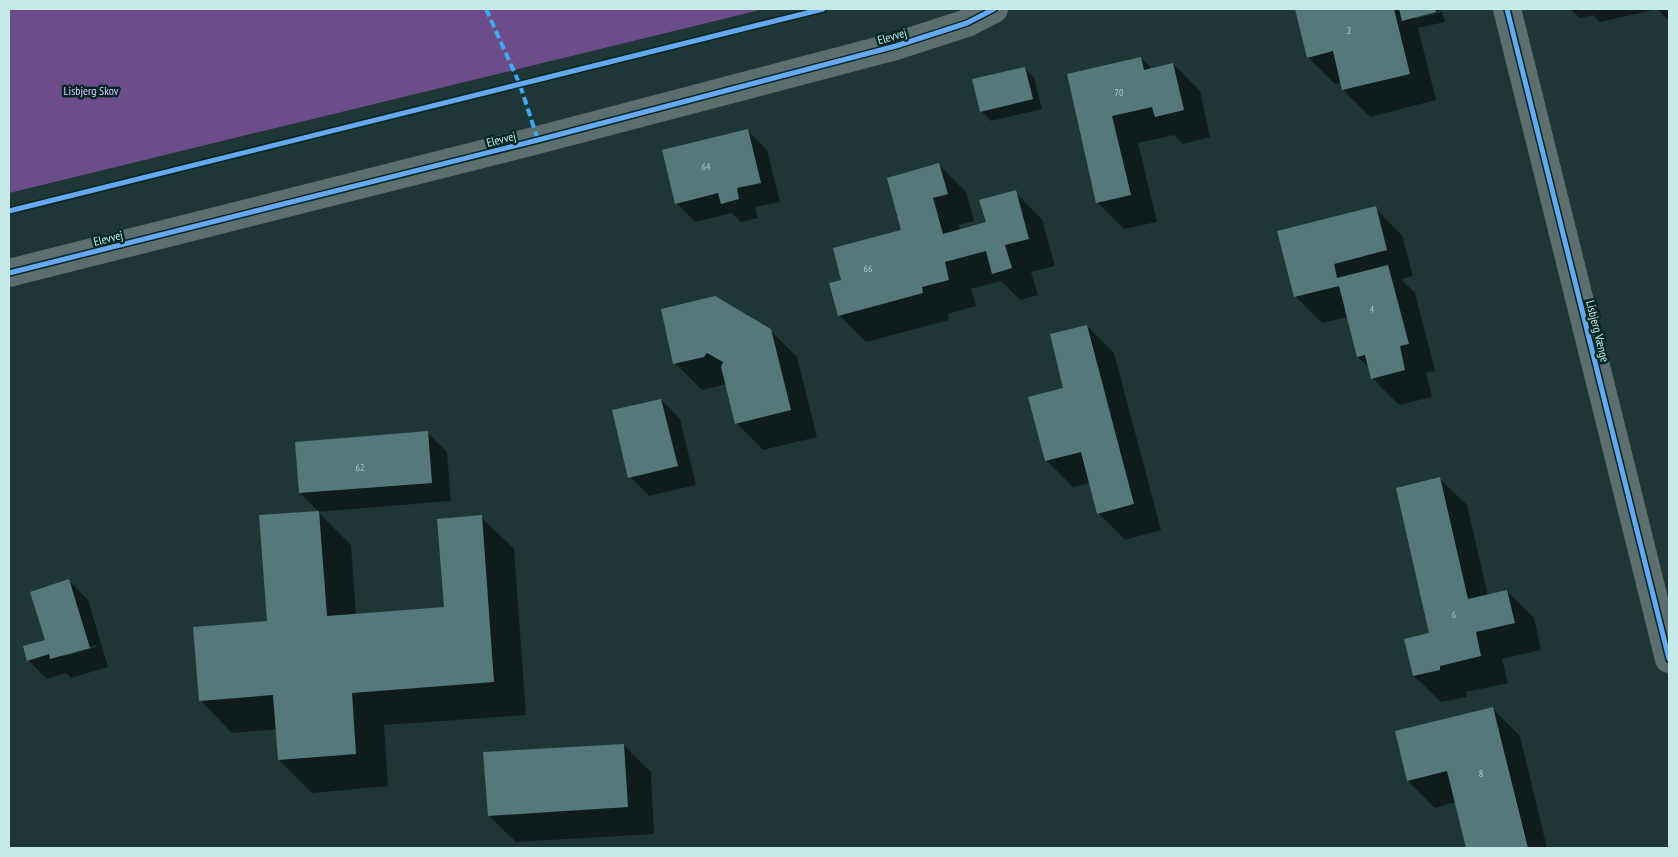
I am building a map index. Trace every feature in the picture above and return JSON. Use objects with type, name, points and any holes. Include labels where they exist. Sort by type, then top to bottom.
[{"type":"street","name":"Elevvej","points":[[9,273],[549,137],[896,46],[966,23],[994,9]]},
{"type":"street","name":"Lisbjerg Vænge","points":[[1508,9],[1669,658]]},
{"type":"green space","name":"Lisbjerg Skov","points":[[9,9],[764,9],[9,193]]},
{"type":"building","points":[[1295,9],[1394,9],[1410,74],[1342,90],[1333,51],[1307,58]]},
{"type":"building","points":[[1399,9],[1435,9],[1436,12],[1402,21]]},
{"type":"building","points":[[1141,57],[1144,70],[1173,63],[1184,110],[1155,117],[1152,107],[1112,116],[1131,195],[1096,203],[1067,74]]},
{"type":"building","points":[[1025,67],[1033,99],[980,112],[972,79]]},
{"type":"building","points":[[748,129],[761,183],[737,188],[739,199],[721,204],[718,193],[675,204],[662,150]]},
{"type":"building","points":[[939,163],[948,194],[933,198],[943,234],[986,222],[979,200],[1016,190],[1029,239],[1005,245],[1012,268],[992,274],[986,251],[945,262],[949,280],[922,287],[923,293],[838,316],[829,283],[841,280],[833,248],[901,230],[887,178]]},
{"type":"building","points":[[1376,206],[1387,250],[1334,264],[1337,278],[1388,265],[1409,344],[1400,346],[1405,370],[1371,379],[1365,355],[1357,357],[1339,286],[1294,297],[1277,231]]},
{"type":"building","points":[[715,296],[771,329],[791,410],[735,424],[721,367],[723,362],[707,353],[704,357],[673,364],[661,309]]},
{"type":"building","points":[[1087,325],[1134,504],[1097,514],[1081,452],[1045,461],[1028,397],[1063,388],[1050,334]]},
{"type":"building","points":[[661,399],[678,466],[628,478],[612,410]]},
{"type":"building","points":[[428,431],[432,483],[299,493],[295,442]]},
{"type":"building","points":[[1440,477],[1468,599],[1507,590],[1515,623],[1476,632],[1481,656],[1440,666],[1440,670],[1413,676],[1404,639],[1429,633],[1396,488]]},
{"type":"building","points":[[319,511],[327,616],[444,607],[437,519],[482,515],[494,682],[352,693],[356,754],[278,760],[273,695],[199,701],[193,627],[267,621],[259,515]]},
{"type":"building","points":[[69,579],[90,648],[50,659],[49,654],[27,661],[23,646],[45,640],[30,592]]},
{"type":"building","points":[[1493,707],[1528,848],[1466,848],[1447,771],[1407,781],[1395,731]]},
{"type":"building","points":[[624,744],[628,807],[488,816],[483,752]]},
{"type":"marked path","points":[[486,9],[520,85],[538,140]]},
{"type":"cycle path","points":[[9,211],[823,9]]},
{"type":"cycle path","points":[[9,273],[538,140],[896,46],[967,23],[994,9]]},
{"type":"cycle path","points":[[1507,9],[1669,659]]}]
